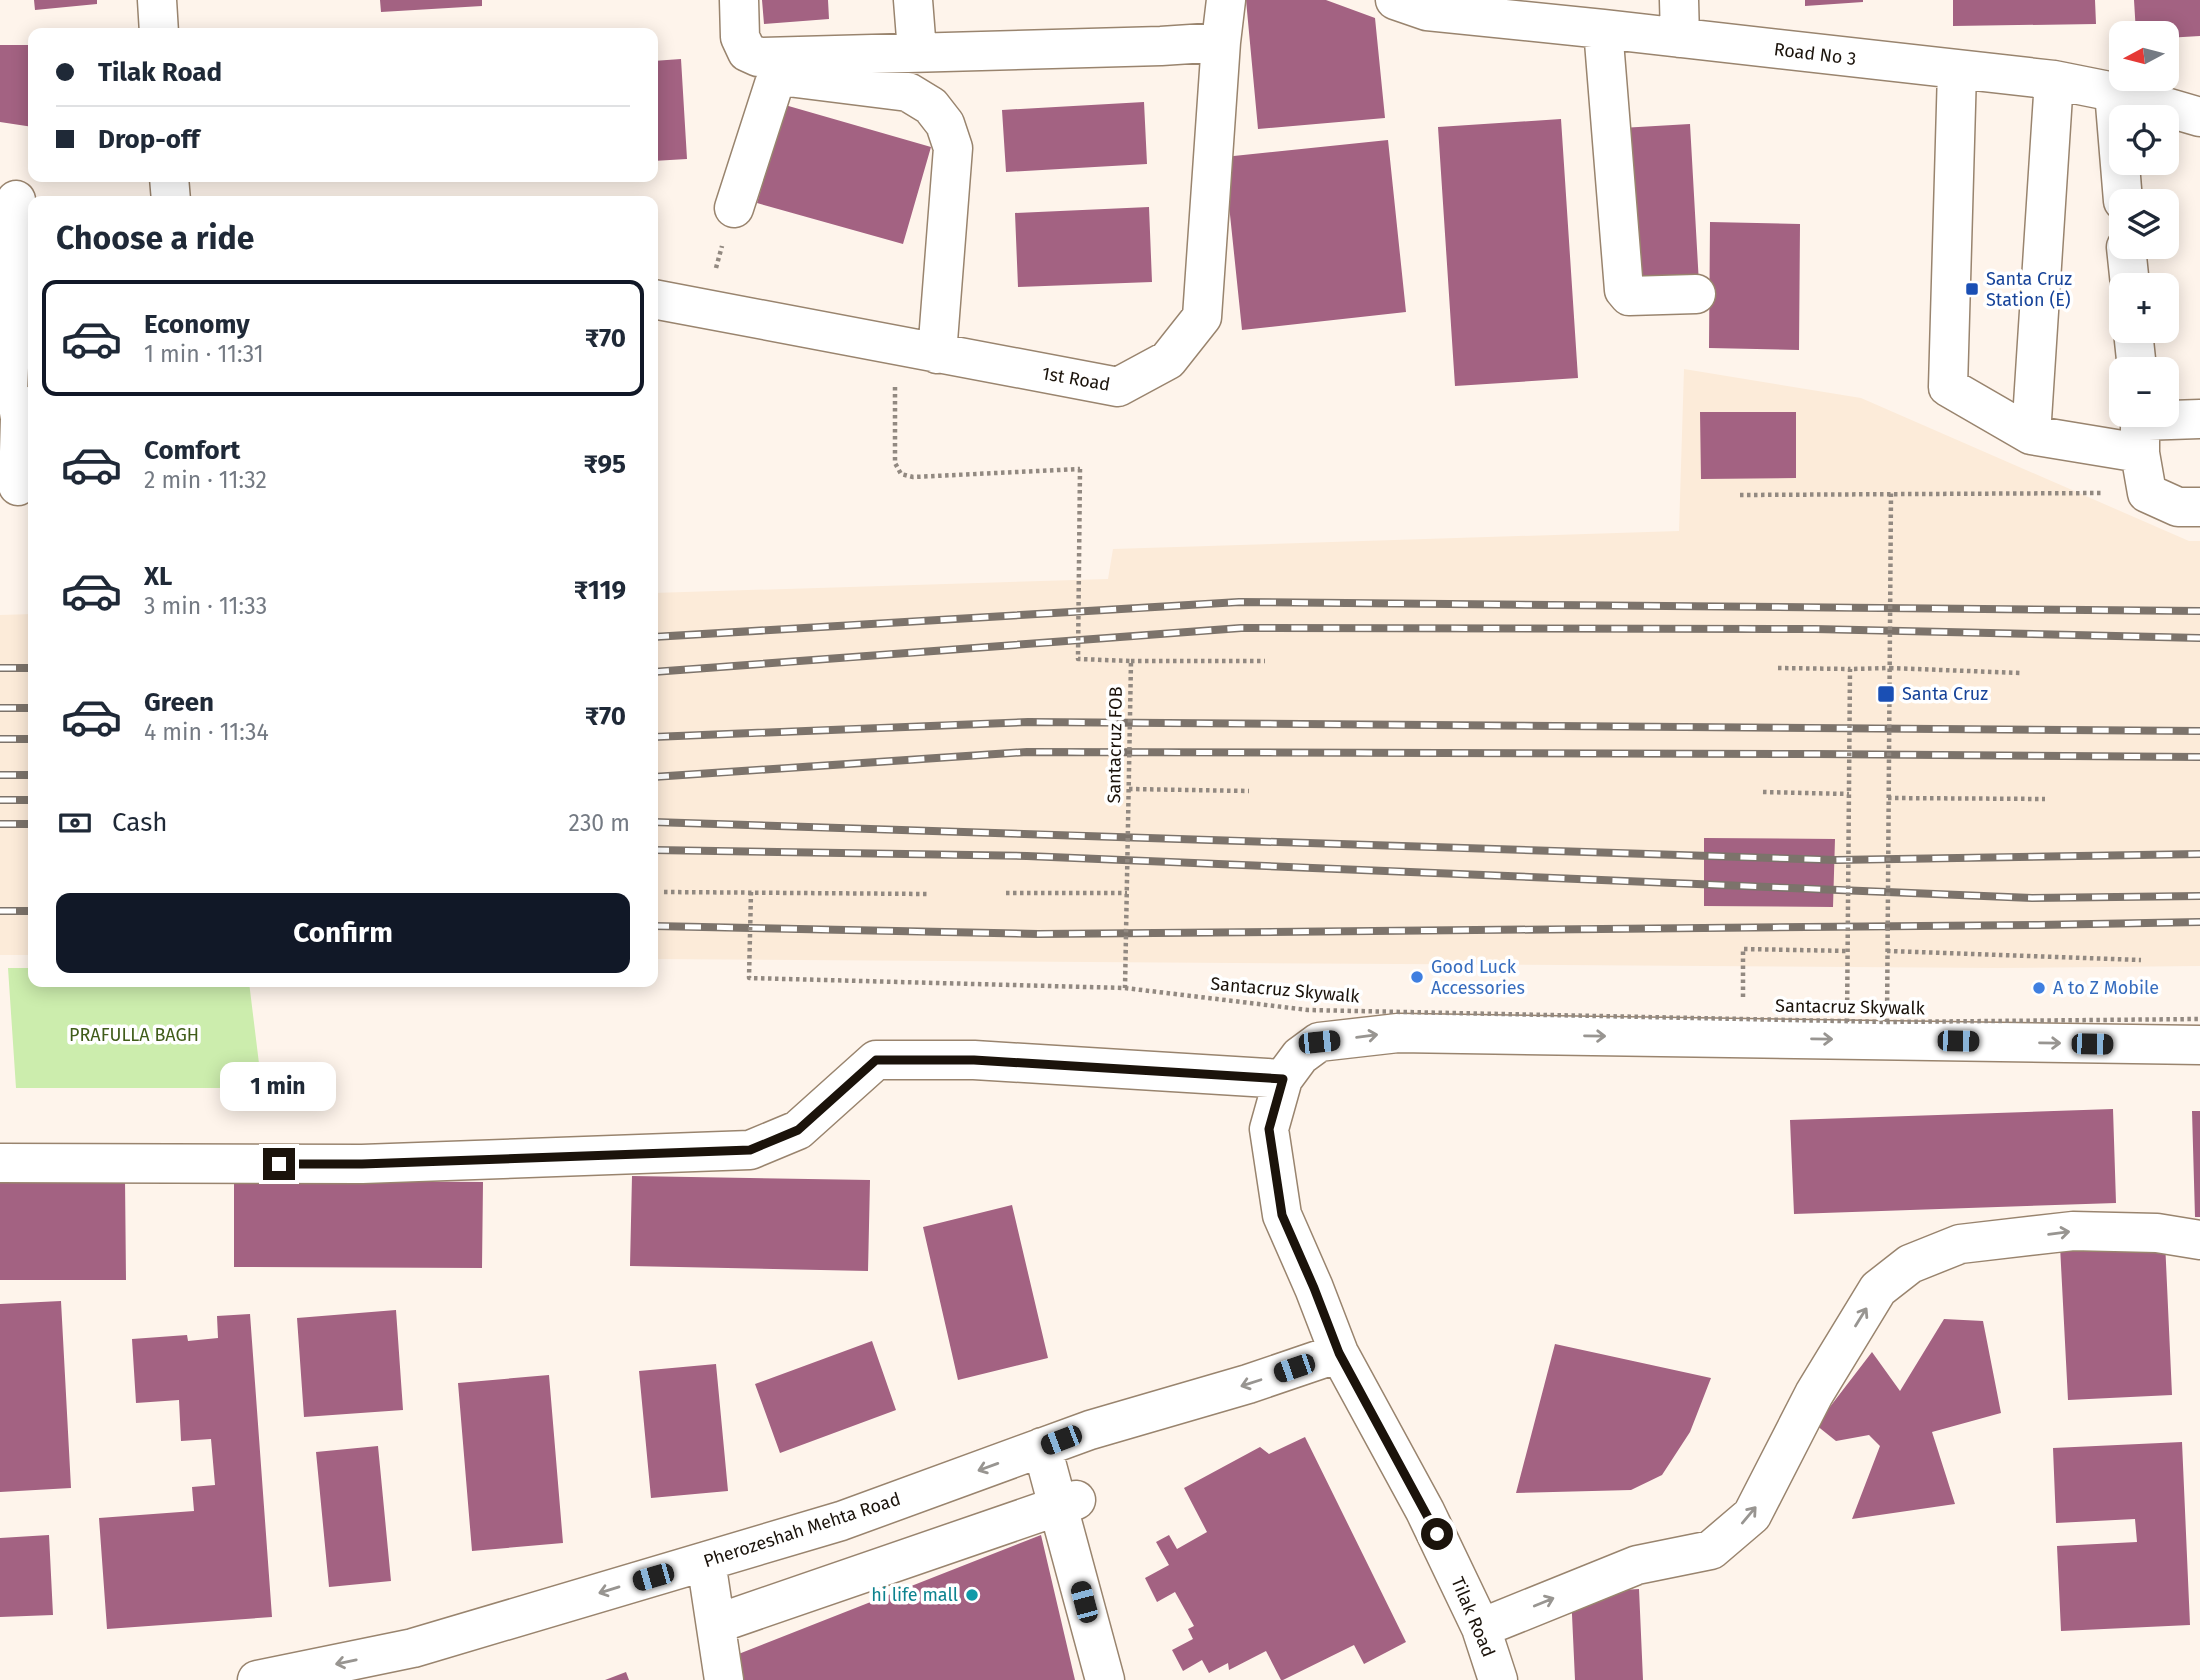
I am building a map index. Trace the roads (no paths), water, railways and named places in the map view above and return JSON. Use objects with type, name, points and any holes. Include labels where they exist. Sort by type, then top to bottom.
[{"type":"street","points":[[157,0],[159,28]]},
{"type":"street","points":[[739,0],[740,37],[747,52],[758,57],[1221,42]]},
{"type":"street","points":[[913,0],[917,51]]},
{"type":"street","name":"1st Road","points":[[658,300],[1118,387],[1168,360],[1202,317],[1226,0]]},
{"type":"street","points":[[1679,0],[1680,38]]},
{"type":"street","name":"Road No 3","points":[[1411,6],[1957,71],[2054,80],[2114,92],[2200,117]]},
{"type":"street","points":[[1603,29],[1624,290],[1629,296],[1696,294]]},
{"type":"street","points":[[1957,71],[1948,387],[2031,435],[2141,430],[2200,419]]},
{"type":"street","points":[[734,208],[774,84],[780,78],[908,92],[932,106],[945,124],[953,148],[937,354]]},
{"type":"street","points":[[2031,435],[2054,80]]},
{"type":"street","points":[[2114,92],[2122,189]]},
{"type":"street","points":[[17,200],[14,393],[20,418],[18,486]]},
{"type":"street","points":[[2141,430],[2147,493],[2178,507],[2200,507]]},
{"type":"street","points":[[0,1163],[362,1164],[750,1150],[798,1130],[876,1060],[974,1060],[1283,1079],[1300,1056],[1319,1042],[1398,1033],[2200,1045]]},
{"type":"street","name":"Tilak Road","points":[[1283,1079],[1269,1129],[1282,1215],[1339,1353],[1425,1511],[1481,1628],[1498,1680]]},
{"type":"street","points":[[1481,1628],[1637,1565],[1712,1550],[1752,1515],[1814,1394],[1878,1289],[1910,1264],[1960,1244],[2073,1231],[2157,1233],[2200,1240]]},
{"type":"street","name":"Pherozeshah Mehta Road","points":[[257,1680],[413,1664],[706,1561],[841,1521],[1051,1444],[1248,1384],[1339,1353]]},
{"type":"street","points":[[1051,1444],[1067,1503],[1070,1550],[1105,1680]]},
{"type":"street","points":[[716,1624],[1067,1503]]},
{"type":"street","points":[[706,1561],[724,1680]]},
{"type":"railway","points":[[658,637],[1239,602],[2200,611]]},
{"type":"railway","points":[[658,672],[1241,628],[1815,629],[2200,638]]},
{"type":"railway","points":[[0,668],[28,668]]},
{"type":"railway","points":[[0,708],[28,708]]},
{"type":"railway","points":[[658,737],[1028,722],[2200,731]]},
{"type":"railway","points":[[0,739],[28,739]]},
{"type":"railway","points":[[658,777],[1027,752],[2200,757]]},
{"type":"railway","points":[[0,775],[28,775]]},
{"type":"railway","points":[[0,800],[28,800]]},
{"type":"railway","points":[[658,822],[1836,860],[2200,854]]},
{"type":"railway","points":[[0,824],[28,824]]},
{"type":"railway","points":[[658,850],[1027,856],[2032,898],[2200,896]]},
{"type":"railway","points":[[0,911],[28,911]]},
{"type":"railway","points":[[658,926],[1038,934],[2200,922]]},
{"type":"place","name":"Santa Cruz Station (E)","points":[[1972,289]]},
{"type":"place","name":"Santa Cruz","points":[[1886,694]]},
{"type":"place","name":"Good Luck Accessories","points":[[1417,977]]},
{"type":"place","name":"A to Z Mobile","points":[[2039,988]]},
{"type":"place","name":"hi life mall","points":[[972,1595]]},
{"type":"park label","name":"PRAFULLA BAGH","points":[[134,1035]]}]
